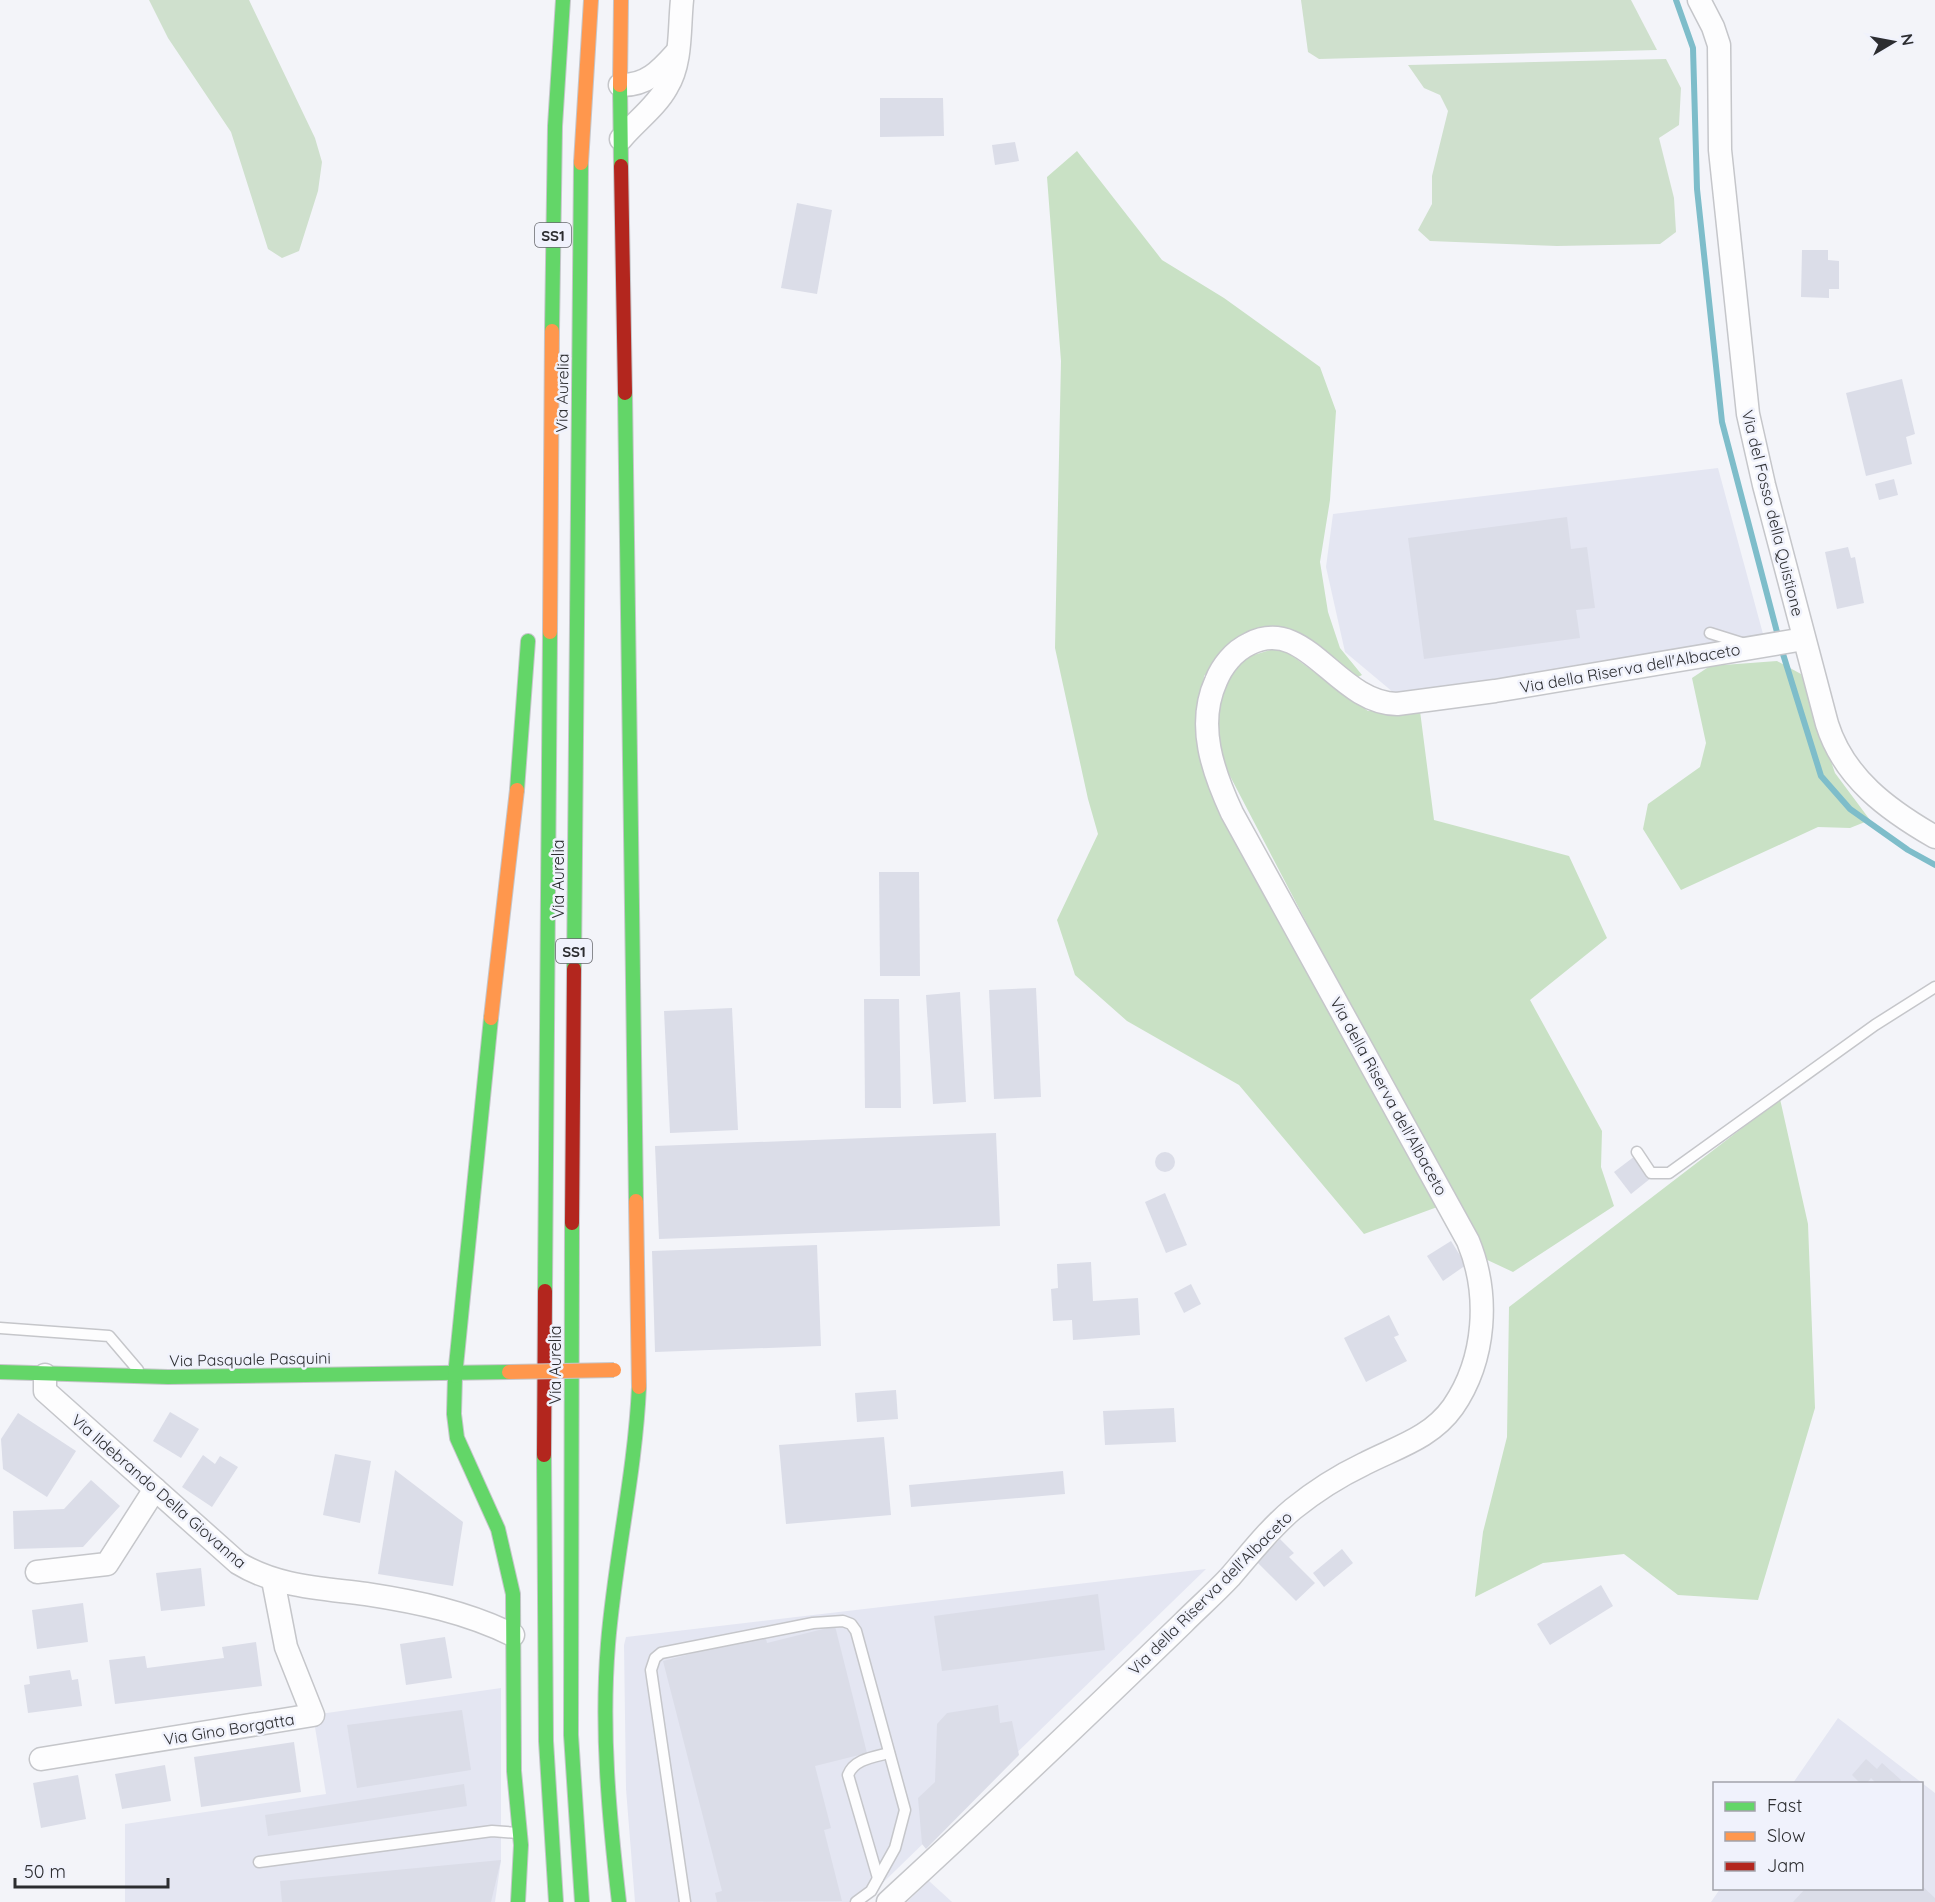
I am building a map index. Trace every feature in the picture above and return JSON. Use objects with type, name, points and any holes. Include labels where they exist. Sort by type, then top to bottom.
[{"type":"main road","name":"Via Aurelia","points":[[556,1902],[546,1741],[543,1542],[555,135],[563,0]]},
{"type":"main road","name":"Via Aurelia","points":[[582,1902],[571,1735],[572,1179],[581,156],[591,0]]},
{"type":"main road","points":[[619,1902],[606,1764],[605,1692],[616,1562],[638,1413],[639,1369],[620,85],[621,0]]},
{"type":"main road","points":[[537,523],[551,471]]},
{"type":"main road","points":[[518,1902],[522,1874],[514,1771],[510,1571],[498,1527],[461,1449],[453,1411],[479,1119],[522,749],[529,625]]},
{"type":"main road","name":"Via Pasquale Pasquini","points":[[45,1375],[144,1377],[396,1374],[455,1376],[509,1372],[639,1369]]},
{"type":"main road","points":[[0,1372],[45,1375]]},
{"type":"street","points":[[621,139],[668,86],[675,67],[682,0]]},
{"type":"street","name":"Via del Fosso della Quistione","points":[[1699,0],[1713,27],[1719,45],[1720,150],[1748,414],[1797,640],[1840,758],[1874,795],[1910,822],[1935,837]]},
{"type":"street","points":[[620,85],[634,85],[649,79],[677,52]]},
{"type":"street","name":"Via della Riserva dell'Albaceto","points":[[888,1902],[1173,1633],[1228,1579],[1282,1519],[1323,1488],[1363,1464],[1422,1436],[1443,1419],[1462,1390],[1476,1357],[1481,1325],[1481,1290],[1478,1267],[1468,1241],[1232,813],[1216,777],[1209,745],[1207,714],[1209,697],[1224,666],[1246,645],[1264,638],[1280,638],[1298,645],[1359,694],[1380,703],[1396,704],[1495,691],[1797,640]]},
{"type":"street","name":"Via Ildebrando Della Giovanna","points":[[45,1375],[45,1391],[238,1563],[257,1575],[273,1580],[451,1609],[513,1635]]},
{"type":"street","name":"Via Ildebrando Della Giovanna","points":[[37,1572],[107,1564],[155,1489]]},
{"type":"street","name":"Via Gino Borgatta","points":[[41,1759],[313,1715],[286,1647],[273,1580]]},
{"type":"lane","points":[[1710,633],[1760,646]]},
{"type":"lane","points":[[1637,1152],[1651,1173],[1669,1173],[1875,1025],[1935,987]]},
{"type":"lane","points":[[0,1328],[109,1336],[144,1377]]},
{"type":"lane","points":[[685,1902],[651,1670],[655,1658],[661,1653],[813,1623],[843,1621],[851,1624],[856,1631],[905,1810],[895,1848],[871,1890],[856,1902]]},
{"type":"lane","points":[[878,1878],[848,1775],[851,1767],[858,1762],[889,1753]]},
{"type":"lane","points":[[259,1862],[492,1831],[520,1833]]},
{"type":"shaded area","points":[[1718,468],[1766,645],[1406,703],[1345,652],[1326,567],[1333,514]]},
{"type":"shaded area","points":[[1206,1569],[863,1902],[635,1902],[626,1789],[624,1645],[626,1637]]},
{"type":"shaded area","points":[[501,1688],[501,1860],[495,1902],[125,1902],[125,1824],[326,1794],[313,1715]]},
{"type":"shaded area","points":[[1838,1718],[1921,1782],[1794,1782]]},
{"type":"shaded area","points":[[1923,1784],[1935,1793],[1935,1902],[1711,1902],[1719,1890],[1923,1890]]},
{"type":"shaded area","points":[[929,1881],[952,1902],[907,1902]]},
{"type":"green space","points":[[149,0],[249,0],[315,138],[322,162],[318,191],[299,251],[282,258],[268,249],[231,132],[168,38]]},
{"type":"green space","points":[[1301,0],[1631,0],[1657,50],[1319,59],[1308,52]]},
{"type":"green space","points":[[1666,59],[1681,88],[1679,125],[1659,138],[1674,198],[1676,232],[1660,244],[1557,246],[1430,241],[1418,230],[1432,204],[1432,176],[1448,111],[1440,95],[1424,88],[1408,65]]},
{"type":"green space","points":[[1077,151],[1162,260],[1224,298],[1320,367],[1336,411],[1330,500],[1320,562],[1328,612],[1340,648],[1362,675],[1352,680],[1296,641],[1229,647],[1204,676],[1199,750],[1440,1206],[1364,1234],[1239,1085],[1127,1021],[1075,975],[1057,920],[1098,834],[1088,799],[1055,648],[1061,361],[1047,177]]},
{"type":"green space","points":[[1280,647],[1368,711],[1420,711],[1434,820],[1569,856],[1607,938],[1530,1000],[1602,1131],[1601,1167],[1614,1206],[1513,1272],[1481,1257],[1218,753],[1215,708],[1237,660]]},
{"type":"green space","points":[[1777,661],[1801,674],[1835,773],[1870,820],[1850,828],[1818,827],[1681,890],[1643,829],[1648,804],[1700,767],[1706,743],[1692,678],[1710,666]]},
{"type":"green space","points":[[1780,1099],[1808,1224],[1815,1408],[1758,1600],[1678,1595],[1624,1554],[1543,1563],[1475,1597],[1483,1532],[1507,1437],[1509,1307]]},
{"type":"building","points":[[880,98],[943,98],[944,136],[880,137]]},
{"type":"building","points":[[1015,142],[1019,161],[995,165],[992,145]]},
{"type":"building","points":[[797,203],[832,210],[817,294],[781,288]]},
{"type":"building","points":[[1802,250],[1828,250],[1828,260],[1839,261],[1839,289],[1829,289],[1829,298],[1801,297]]},
{"type":"building","points":[[1902,379],[1915,434],[1906,437],[1912,464],[1866,476],[1846,393]]},
{"type":"building","points":[[1894,479],[1898,495],[1879,500],[1875,484]]},
{"type":"building","points":[[1567,517],[1571,549],[1587,547],[1595,608],[1576,610],[1580,638],[1424,659],[1408,538]]},
{"type":"building","points":[[1848,547],[1851,558],[1855,557],[1864,603],[1837,609],[1825,552]]},
{"type":"building","points":[[879,872],[919,872],[920,976],[880,976]]},
{"type":"building","points":[[1036,988],[1041,1097],[994,1099],[989,990]]},
{"type":"building","points":[[960,992],[966,1102],[933,1104],[926,995]]},
{"type":"building","points":[[864,999],[899,999],[901,1108],[865,1108]]},
{"type":"building","points":[[732,1008],[738,1130],[670,1133],[664,1011]]},
{"type":"building","points":[[996,1133],[1000,1226],[659,1239],[655,1146]]},
{"type":"building","points":[[1165,1152],[1172,1155],[1175,1162],[1172,1169],[1165,1172],[1158,1169],[1155,1162],[1158,1155]]},
{"type":"building","points":[[1635,1156],[1651,1178],[1631,1194],[1614,1172]]},
{"type":"building","points":[[1165,1193],[1187,1245],[1166,1253],[1145,1202]]},
{"type":"building","points":[[1451,1241],[1466,1265],[1443,1281],[1427,1256]]},
{"type":"building","points":[[817,1245],[821,1346],[655,1352],[652,1251]]},
{"type":"building","points":[[1091,1262],[1093,1301],[1138,1298],[1140,1335],[1073,1340],[1072,1320],[1053,1321],[1051,1289],[1058,1288],[1057,1264]]},
{"type":"building","points":[[1191,1284],[1201,1304],[1184,1313],[1174,1293]]},
{"type":"building","points":[[1389,1315],[1399,1335],[1394,1337],[1407,1361],[1366,1382],[1344,1338]]},
{"type":"building","points":[[896,1390],[898,1419],[857,1422],[855,1393]]},
{"type":"building","points":[[1174,1408],[1176,1442],[1105,1445],[1103,1411]]},
{"type":"building","points":[[170,1412],[199,1429],[181,1458],[153,1441]]},
{"type":"building","points":[[18,1413],[76,1451],[47,1497],[3,1469],[1,1439]]},
{"type":"building","points":[[884,1437],[891,1515],[786,1524],[779,1445]]},
{"type":"building","points":[[335,1454],[371,1461],[360,1523],[323,1515]]},
{"type":"building","points":[[203,1455],[215,1464],[220,1456],[238,1467],[212,1507],[182,1487]]},
{"type":"building","points":[[395,1470],[463,1522],[453,1586],[378,1574]]},
{"type":"building","points":[[1063,1471],[1065,1494],[911,1507],[909,1485]]},
{"type":"building","points":[[91,1480],[120,1506],[83,1547],[14,1549],[13,1511],[64,1509]]},
{"type":"building","points":[[1280,1539],[1294,1553],[1289,1557],[1315,1583],[1296,1601],[1257,1562]]},
{"type":"building","points":[[1342,1549],[1353,1563],[1324,1587],[1313,1573]]},
{"type":"building","points":[[201,1568],[205,1606],[161,1611],[156,1573]]},
{"type":"building","points":[[1601,1585],[1613,1606],[1550,1645],[1537,1624]]},
{"type":"building","points":[[1098,1594],[1105,1650],[942,1671],[934,1616]]},
{"type":"building","points":[[83,1603],[88,1642],[37,1649],[32,1610]]},
{"type":"building","points":[[835,1626],[867,1753],[815,1766],[831,1828],[824,1830],[842,1901],[717,1902],[715,1893],[722,1891],[663,1661],[765,1635],[767,1643]]},
{"type":"building","points":[[445,1637],[452,1678],[406,1685],[400,1644]]},
{"type":"building","points":[[256,1642],[262,1686],[115,1704],[109,1660],[145,1656],[147,1668],[224,1658],[222,1647]]},
{"type":"building","points":[[70,1670],[72,1680],[78,1679],[82,1706],[28,1713],[24,1685],[30,1684],[29,1676]]},
{"type":"building","points":[[998,1705],[1000,1723],[1012,1721],[1019,1755],[926,1849],[922,1844],[918,1798],[935,1782],[937,1724],[947,1713]]},
{"type":"building","points":[[462,1710],[471,1770],[357,1788],[347,1725]]},
{"type":"building","points":[[294,1742],[301,1792],[201,1807],[194,1757]]},
{"type":"building","points":[[1866,1759],[1877,1769],[1882,1763],[1901,1780],[1900,1782],[1875,1782],[1871,1778],[1868,1782],[1859,1782],[1852,1775]]},
{"type":"building","points":[[165,1765],[171,1801],[122,1809],[115,1774]]},
{"type":"building","points":[[78,1775],[86,1819],[41,1828],[33,1783]]},
{"type":"building","points":[[464,1784],[467,1806],[268,1836],[265,1815]]},
{"type":"building","points":[[501,1860],[491,1902],[282,1902],[280,1881]]},
{"type":"building","points":[[1923,1887],[1935,1898],[1935,1902],[1793,1902],[1804,1890],[1923,1890]]},
{"type":"waterway","points":[[1676,0],[1693,48],[1697,189],[1722,422],[1778,636]]},
{"type":"waterway","points":[[1783,654],[1821,776],[1850,809],[1908,850],[1935,865]]},
{"type":"traffic: fast","points":[[552,331],[555,126],[563,0]]},
{"type":"traffic: fast","points":[[620,85],[621,166]]},
{"type":"traffic: fast","points":[[574,969],[581,163]]},
{"type":"traffic: fast","points":[[625,393],[636,1201]]},
{"type":"traffic: fast","points":[[545,1291],[550,632]]},
{"type":"traffic: fast","points":[[517,790],[528,641]]},
{"type":"traffic: fast","points":[[455,1376],[491,1018]]},
{"type":"traffic: fast","points":[[572,1223],[571,1735],[582,1902]]},
{"type":"traffic: fast","points":[[0,1372],[168,1377],[509,1372]]},
{"type":"traffic: fast","points":[[455,1376],[454,1414],[457,1438],[498,1529],[513,1594],[514,1771],[521,1845],[518,1902]]},
{"type":"traffic: fast","points":[[619,1902],[607,1773],[606,1676],[611,1612],[633,1452],[639,1387]]},
{"type":"traffic: fast","points":[[544,1455],[546,1741],[556,1902]]},
{"type":"traffic: slow","points":[[581,163],[591,0]]},
{"type":"traffic: slow","points":[[620,85],[621,0]]},
{"type":"traffic: slow","points":[[550,632],[552,331]]},
{"type":"traffic: slow","points":[[491,1018],[517,790]]},
{"type":"traffic: slow","points":[[636,1201],[639,1387]]},
{"type":"traffic: slow","points":[[509,1372],[614,1370]]},
{"type":"traffic: jam","points":[[621,166],[625,393]]},
{"type":"traffic: jam","points":[[572,1223],[574,969]]},
{"type":"traffic: jam","points":[[544,1455],[545,1291]]}]
